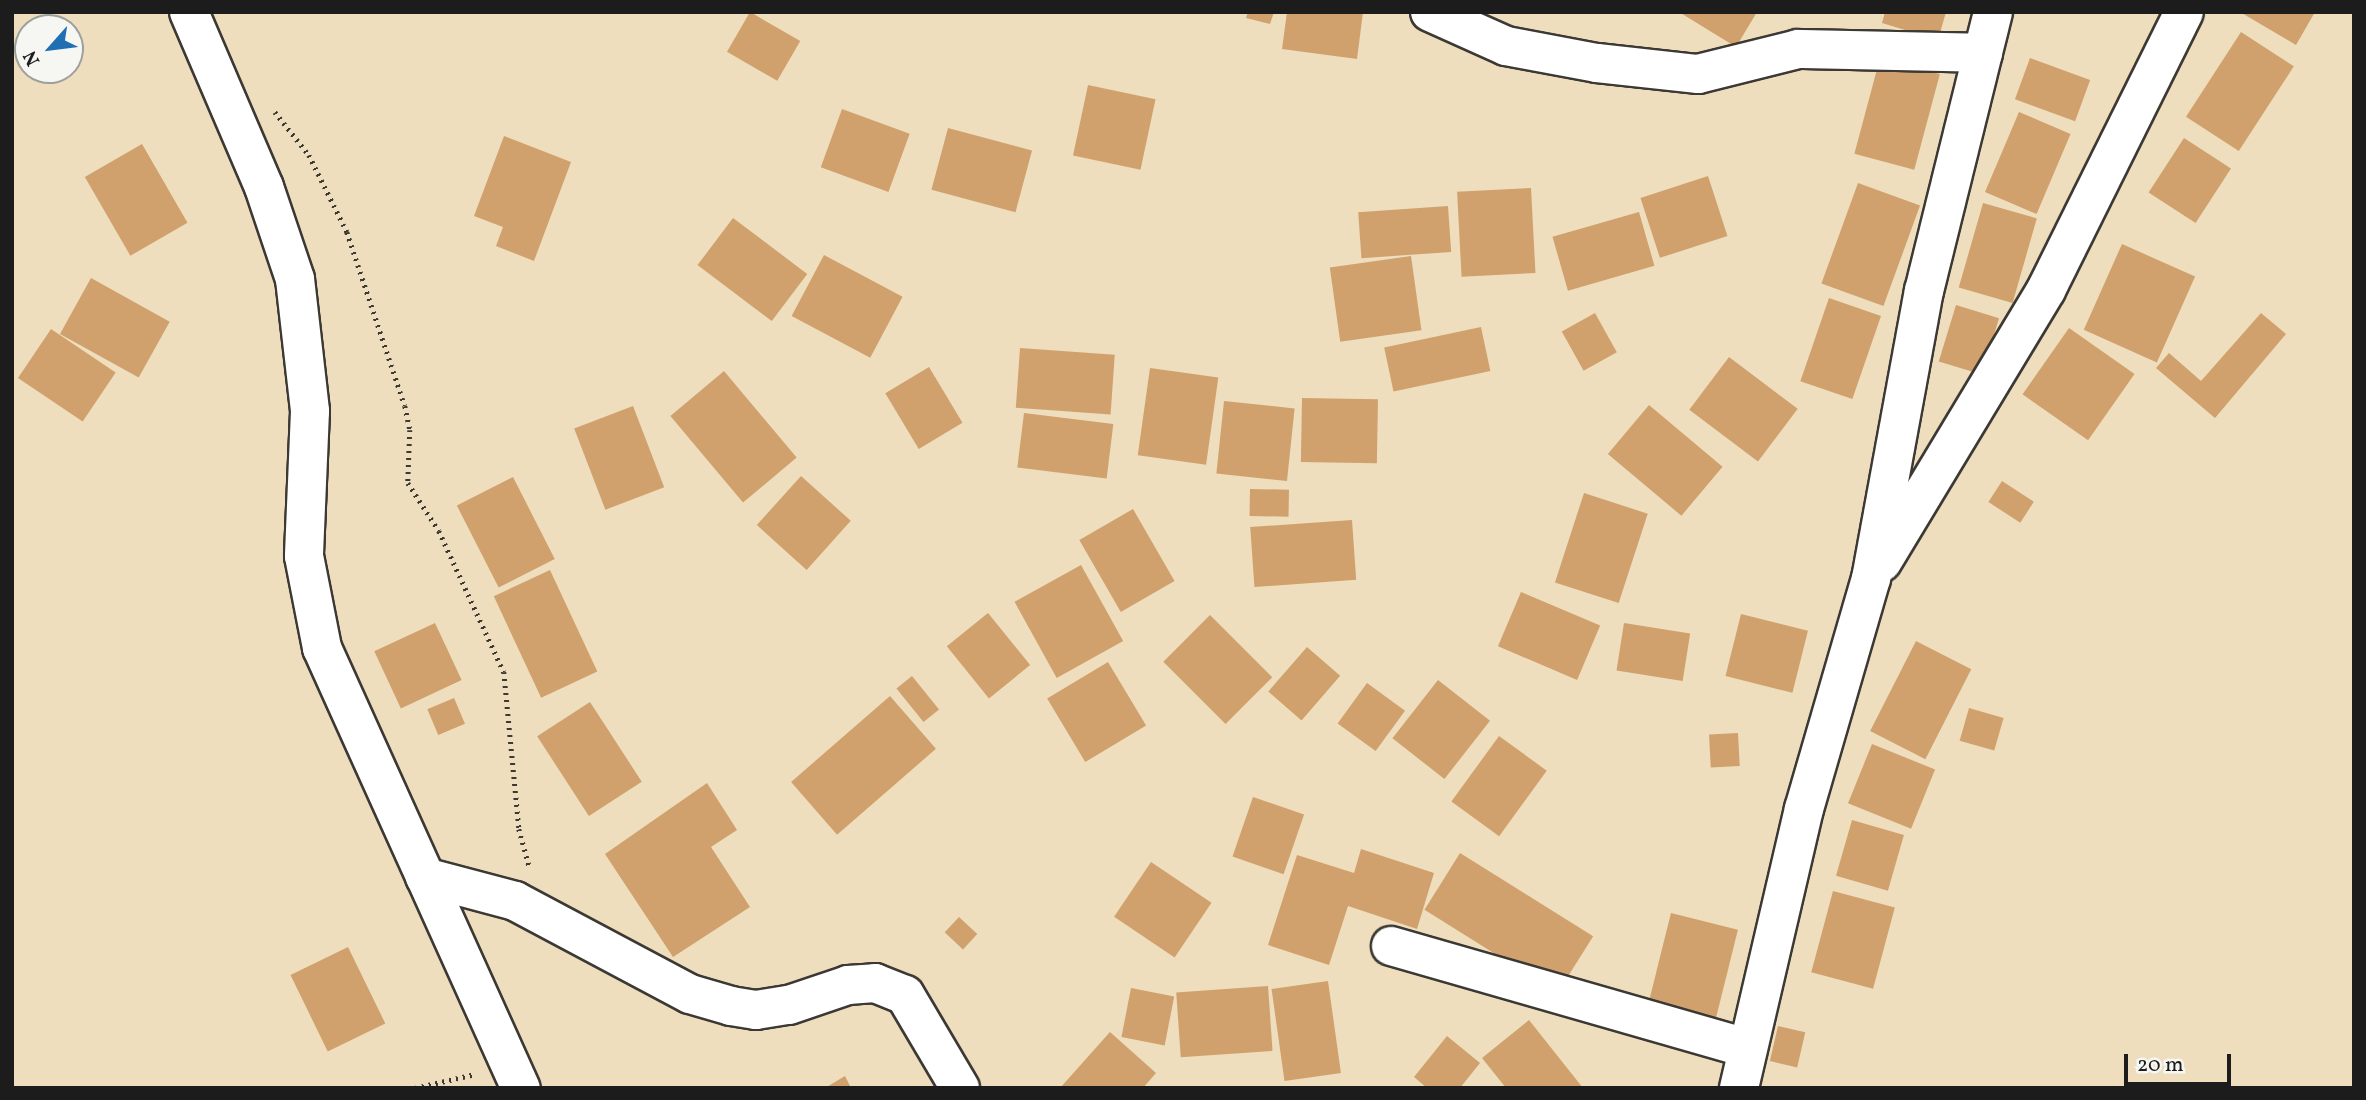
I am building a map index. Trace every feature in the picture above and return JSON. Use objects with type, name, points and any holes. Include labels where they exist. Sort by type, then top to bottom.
[{"type":"street","points":[[189,12],[264,187],[295,279],[310,411],[304,556],[309,597],[322,648],[517,1077]]},
{"type":"street","points":[[1430,12],[1506,46],[1597,63],[1698,74],[1798,48],[1983,53]]},
{"type":"street","points":[[1739,1088],[1804,808],[1871,579],[1924,291],[1993,12]]},
{"type":"street","points":[[1871,579],[2046,290],[2184,12]]},
{"type":"street","points":[[425,877],[515,901],[690,994],[731,1006],[756,1010],[789,1005],[848,985],[875,983],[905,995],[960,1088]]},
{"type":"street","points":[[1391,946],[1747,1048]]},
{"type":"path","points":[[271,107],[309,155],[347,232],[405,406],[410,430],[408,483],[439,531],[503,672],[519,829],[531,867],[515,901]]},
{"type":"path","points":[[415,1088],[517,1077]]},
{"type":"building","points":[[750,12],[800,41],[777,81],[727,52]]},
{"type":"building","points":[[1248,12],[1274,12],[1270,24],[1246,18]]},
{"type":"building","points":[[1287,12],[1363,12],[1357,59],[1282,49]]},
{"type":"building","points":[[1679,12],[1757,12],[1736,47]]},
{"type":"building","points":[[1885,12],[1946,12],[1938,40],[1882,23]]},
{"type":"building","points":[[2240,12],[2315,12],[2296,45]]},
{"type":"building","points":[[2241,32],[2294,66],[2239,151],[2186,117]]},
{"type":"building","points":[[1880,58],[1940,74],[1914,170],[1854,154]]},
{"type":"building","points":[[2030,58],[2090,80],[2075,121],[2015,99]]},
{"type":"building","points":[[1088,85],[1155,99],[1141,170],[1073,155]]},
{"type":"building","points":[[842,109],[910,134],[888,192],[821,167]]},
{"type":"building","points":[[2019,112],[2071,134],[2037,214],[1985,192]]},
{"type":"building","points":[[948,128],[1032,151],[1015,212],[931,190]]},
{"type":"building","points":[[504,136],[571,162],[534,261],[496,246],[503,227],[474,216]]},
{"type":"building","points":[[2184,138],[2231,168],[2196,223],[2149,193]]},
{"type":"building","points":[[142,144],[188,223],[130,256],[85,177]]},
{"type":"building","points":[[1708,176],[1727,236],[1660,258],[1640,198]]},
{"type":"building","points":[[1858,183],[1920,206],[1883,306],[1821,284]]},
{"type":"building","points":[[1531,188],[1535,273],[1462,277],[1457,192]]},
{"type":"building","points":[[1983,203],[2037,218],[2013,303],[1959,288]]},
{"type":"building","points":[[1448,206],[1451,252],[1361,258],[1358,212]]},
{"type":"building","points":[[1639,212],[1654,266],[1568,291],[1552,237]]},
{"type":"building","points":[[733,218],[807,274],[772,321],[697,265]]},
{"type":"building","points":[[2122,244],[2195,277],[2157,362],[2084,330]]},
{"type":"building","points":[[824,255],[903,297],[870,358],[792,316]]},
{"type":"building","points":[[1411,256],[1421,330],[1340,342],[1330,267]]},
{"type":"building","points":[[91,278],[170,322],[139,378],[60,334]]},
{"type":"building","points":[[1829,298],[1881,316],[1852,399],[1800,381]]},
{"type":"building","points":[[1956,305],[1999,318],[1982,375],[1939,361]]},
{"type":"building","points":[[1595,313],[1617,352],[1584,371],[1562,331]]},
{"type":"building","points":[[2261,313],[2286,334],[2215,418],[2156,368],[2169,353],[2201,381]]},
{"type":"building","points":[[1481,327],[1490,371],[1394,392],[1384,348]]},
{"type":"building","points":[[2069,328],[2135,374],[2088,440],[2023,394]]},
{"type":"building","points":[[51,329],[116,373],[83,422],[18,378]]},
{"type":"building","points":[[1020,348],[1115,355],[1111,414],[1016,408]]},
{"type":"building","points":[[1729,357],[1798,409],[1758,461],[1689,410]]},
{"type":"building","points":[[929,367],[962,423],[919,449],[885,393]]},
{"type":"building","points":[[1150,368],[1218,378],[1206,465],[1138,455]]},
{"type":"building","points":[[724,371],[797,458],[743,503],[670,416]]},
{"type":"building","points":[[1302,398],[1378,399],[1377,463],[1301,462]]},
{"type":"building","points":[[1224,401],[1295,408],[1287,481],[1216,474]]},
{"type":"building","points":[[1649,405],[1723,467],[1681,516],[1608,454]]},
{"type":"building","points":[[633,406],[664,487],[605,510],[574,429]]},
{"type":"building","points":[[1024,413],[1113,424],[1107,479],[1017,468]]},
{"type":"building","points":[[801,476],[851,521],[807,570],[757,525]]},
{"type":"building","points":[[513,477],[555,559],[499,588],[457,506]]},
{"type":"building","points":[[2002,481],[2034,502],[2020,523],[1988,502]]},
{"type":"building","points":[[1250,489],[1289,490],[1289,517],[1250,516]]},
{"type":"building","points":[[1584,493],[1648,514],[1619,603],[1555,582]]},
{"type":"building","points":[[1133,509],[1174,581],[1121,612],[1079,540]]},
{"type":"building","points":[[1352,520],[1356,580],[1254,587],[1250,527]]},
{"type":"building","points":[[1081,565],[1123,641],[1057,678],[1015,602]]},
{"type":"building","points":[[550,570],[597,672],[541,698],[494,596]]},
{"type":"building","points":[[1521,592],[1600,626],[1577,680],[1498,646]]},
{"type":"building","points":[[988,613],[1030,665],[989,698],[947,646]]},
{"type":"building","points":[[1741,614],[1808,631],[1792,693],[1726,676]]},
{"type":"building","points":[[1210,615],[1272,677],[1226,724],[1163,662]]},
{"type":"building","points":[[435,623],[462,680],[401,708],[374,651]]},
{"type":"building","points":[[1624,623],[1690,633],[1683,681],[1616,670]]},
{"type":"building","points":[[1916,641],[1971,669],[1925,759],[1870,731]]},
{"type":"building","points":[[1307,647],[1340,676],[1301,720],[1268,692]]},
{"type":"building","points":[[1108,662],[1146,725],[1085,762],[1047,699]]},
{"type":"building","points":[[912,676],[939,709],[924,722],[896,689]]},
{"type":"building","points":[[1438,680],[1490,721],[1444,779],[1392,738]]},
{"type":"building","points":[[1367,683],[1405,711],[1376,751],[1338,723]]},
{"type":"building","points":[[890,696],[936,749],[837,835],[791,782]]},
{"type":"building","points":[[454,698],[465,724],[438,735],[427,709]]},
{"type":"building","points":[[590,702],[642,782],[589,816],[537,736]]},
{"type":"building","points":[[1969,708],[2004,718],[1994,751],[1960,741]]},
{"type":"building","points":[[1738,733],[1740,766],[1711,767],[1709,735]]},
{"type":"building","points":[[1499,736],[1547,771],[1499,836],[1451,802]]},
{"type":"building","points":[[1872,744],[1935,769],[1911,829],[1848,803]]},
{"type":"building","points":[[707,783],[737,830],[711,847],[750,907],[673,957],[605,854]]},
{"type":"building","points":[[1253,797],[1304,815],[1284,874],[1232,857]]},
{"type":"building","points":[[1852,820],[1904,835],[1888,891],[1836,876]]},
{"type":"building","points":[[1361,849],[1434,873],[1417,929],[1348,906],[1329,965],[1268,945],[1297,855],[1354,873]]},
{"type":"building","points":[[1460,853],[1593,936],[1558,993],[1424,910]]},
{"type":"building","points":[[1151,862],[1212,903],[1175,958],[1114,917]]},
{"type":"building","points":[[1833,891],[1895,908],[1873,989],[1811,972]]},
{"type":"building","points":[[1671,913],[1738,930],[1716,1018],[1649,1001]]},
{"type":"building","points":[[959,917],[977,934],[963,949],[945,932]]},
{"type":"building","points":[[348,947],[385,1023],[328,1051],[290,975]]},
{"type":"building","points":[[1328,981],[1341,1073],[1284,1081],[1272,989]]},
{"type":"building","points":[[1268,986],[1273,1051],[1181,1057],[1176,992]]},
{"type":"building","points":[[1131,988],[1174,996],[1165,1045],[1121,1037]]},
{"type":"building","points":[[1529,1020],[1583,1088],[1506,1088],[1482,1058]]},
{"type":"building","points":[[1778,1026],[1805,1032],[1797,1067],[1770,1061]]},
{"type":"building","points":[[1110,1032],[1156,1073],[1143,1088],[1060,1088]]},
{"type":"building","points":[[1447,1036],[1480,1063],[1460,1088],[1427,1088],[1414,1077]]},
{"type":"building","points":[[845,1076],[851,1088],[825,1088]]}]
